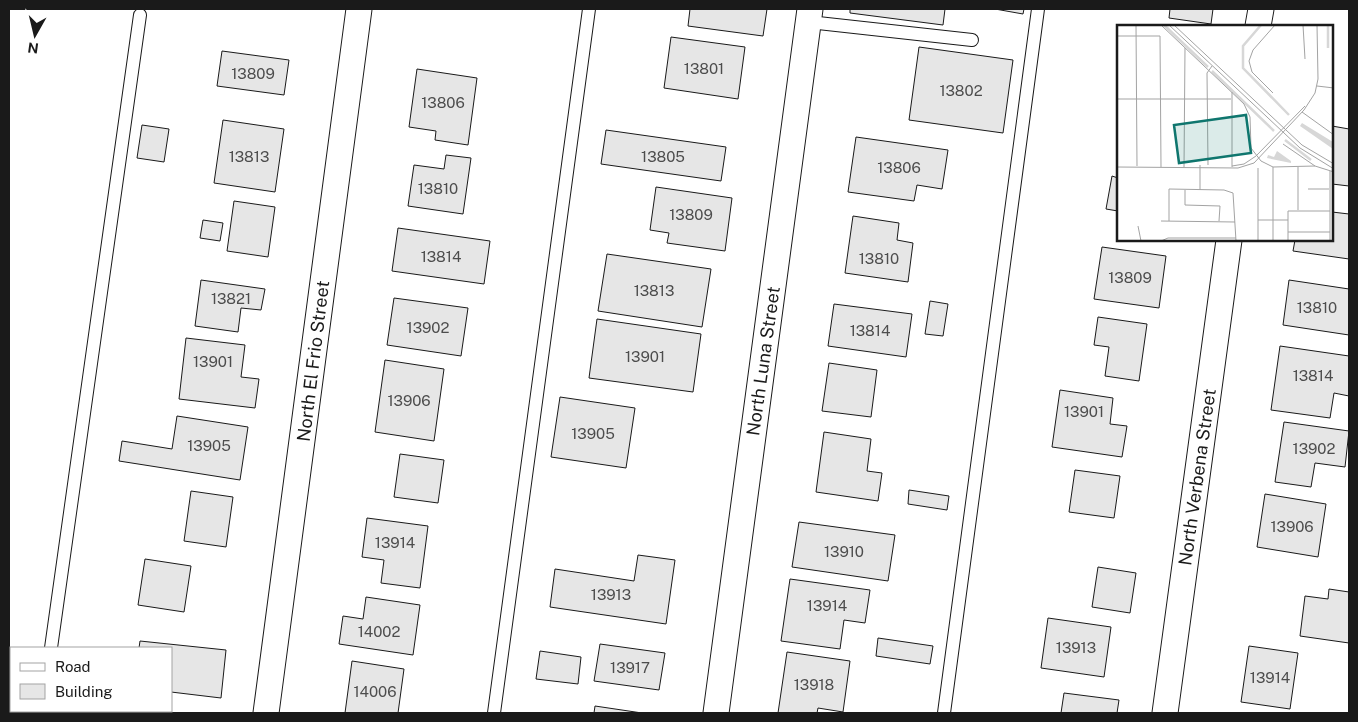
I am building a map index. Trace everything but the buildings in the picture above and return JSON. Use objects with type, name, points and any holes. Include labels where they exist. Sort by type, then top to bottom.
[{"type":"street","name":"North El Frio Street","points":[[266,713],[359,9]]},
{"type":"street","points":[[1258,25],[1261,9]]},
{"type":"street","name":"North Luna Street","points":[[716,713],[809,15]]},
{"type":"street","name":"North Verbena Street","points":[[1165,713],[1229,241]]},
{"type":"lane","points":[[494,713],[589,9]]},
{"type":"lane","points":[[944,713],[1038,9]]},
{"type":"lane","points":[[52,647],[140,15]]},
{"type":"lane","points":[[809,15],[972,40]]}]
